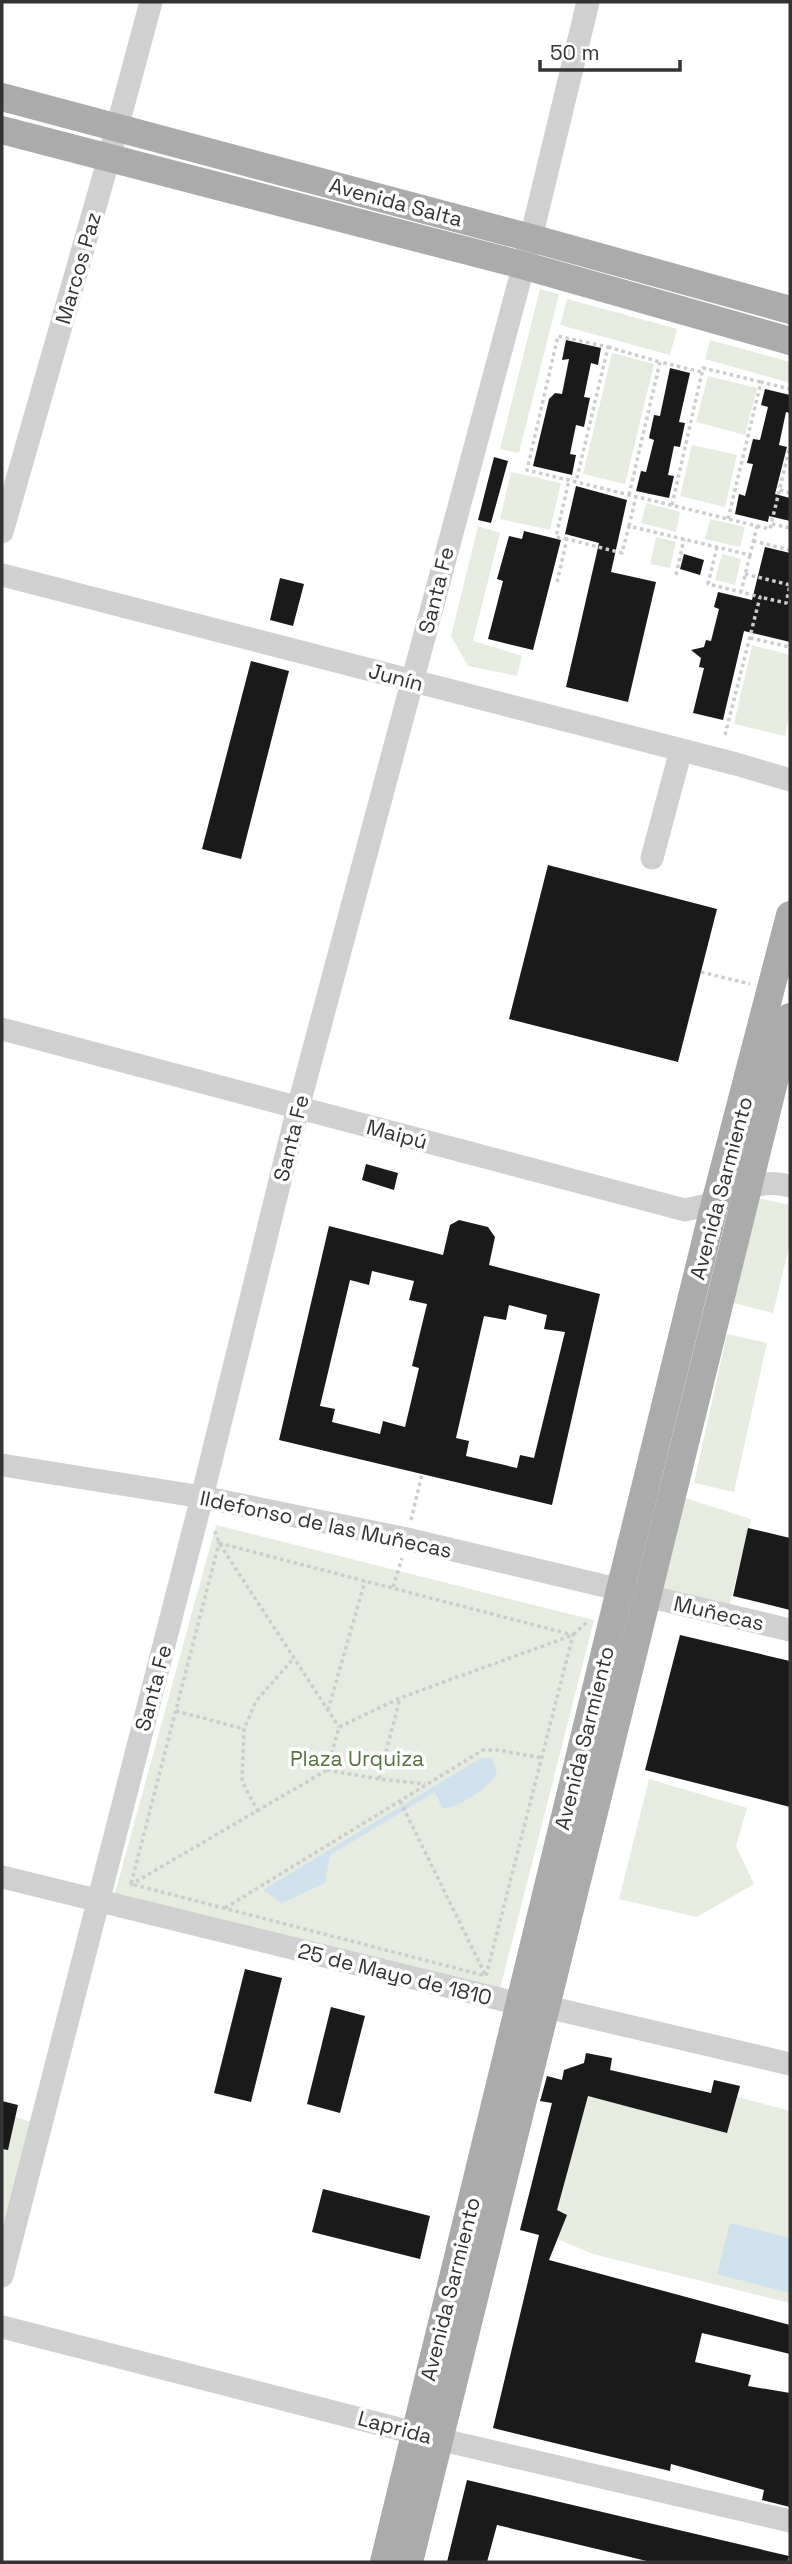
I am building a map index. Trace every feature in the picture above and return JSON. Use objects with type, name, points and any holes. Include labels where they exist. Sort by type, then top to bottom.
[{"type":"main road","name":"Avenida Salta","points":[[2,97],[790,310]]},
{"type":"main road","name":"Avenida Salta","points":[[2,130],[522,265],[790,341]]},
{"type":"main road","name":"Avenida Sarmiento","points":[[534,2006],[620,1590],[715,1203],[790,915]]},
{"type":"main road","name":"Avenida Sarmiento","points":[[384,2562],[427,2435],[534,2006],[647,1597],[790,1017]]},
{"type":"main road","name":"Avenida Sarmiento","points":[[409,2562],[427,2435]]},
{"type":"street","name":"Marcos Paz","points":[[2,533],[109,158],[150,2]]},
{"type":"street","name":"Santa Fe","points":[[2,2276],[202,1497],[298,1108],[414,681],[442,562],[531,238],[588,2]]},
{"type":"street","name":"Junín","points":[[2,575],[790,780]]},
{"type":"street","points":[[652,858],[681,750]]},
{"type":"street","name":"Maipú","points":[[2,1028],[685,1210],[715,1203],[748,1186],[768,1183],[790,1186]]},
{"type":"street","name":"Ildefonso de las Muñecas","points":[[2,1465],[202,1497],[407,1539],[647,1597]]},
{"type":"street","name":"Muñecas","points":[[647,1597],[790,1630]]},
{"type":"street","name":"25 de Mayo de 1810","points":[[2,1877],[534,2006],[790,2064]]},
{"type":"street","name":"Laprida","points":[[2,2327],[427,2435],[790,2521]]},
{"type":"path","points":[[702,372],[558,336],[527,470],[770,529],[790,446]]},
{"type":"path","points":[[576,482],[607,347]]},
{"type":"path","points":[[629,495],[660,362]]},
{"type":"path","points":[[672,505],[703,368],[790,390]]},
{"type":"path","points":[[729,519],[761,382]]},
{"type":"path","points":[[569,480],[556,537],[622,552],[636,496]]},
{"type":"path","points":[[780,490],[790,492]]},
{"type":"path","points":[[772,524],[790,528]]},
{"type":"path","points":[[629,526],[750,555]]},
{"type":"path","points":[[741,592],[757,526]]},
{"type":"path","points":[[557,582],[567,539]]},
{"type":"path","points":[[676,575],[684,539]]},
{"type":"path","points":[[753,541],[790,550]]},
{"type":"path","points":[[717,547],[708,584],[786,603],[790,585],[745,574]]},
{"type":"path","points":[[725,736],[760,597]]},
{"type":"path","points":[[750,638],[790,647]]},
{"type":"path","points":[[701,972],[772,989]]},
{"type":"path","points":[[202,1497],[219,1543],[339,1727]]},
{"type":"path","points":[[219,1543],[573,1635]]},
{"type":"path","points":[[131,1884],[219,1543]]},
{"type":"path","points":[[327,1710],[365,1581]]},
{"type":"path","points":[[327,1770],[339,1727],[400,1698],[573,1635],[592,1617]]},
{"type":"path","points":[[486,1976],[573,1635]]},
{"type":"path","points":[[257,1812],[242,1781],[244,1729],[256,1701],[294,1659]]},
{"type":"path","points":[[379,1779],[400,1698]]},
{"type":"path","points":[[176,1711],[244,1729]]},
{"type":"path","points":[[225,1909],[402,1806],[427,1784],[483,1750],[542,1758]]},
{"type":"path","points":[[97,1901],[327,1770],[427,1784]]},
{"type":"path","points":[[402,1806],[486,1976]]},
{"type":"path","points":[[131,1884],[486,1976],[534,2006]]},
{"type":"green space","points":[[540,289],[559,294],[519,453],[500,449]]},
{"type":"green space","points":[[567,299],[677,329],[670,355],[560,325]]},
{"type":"green space","points":[[710,340],[790,362],[790,383],[705,359]]},
{"type":"green space","points":[[612,353],[654,364],[625,484],[583,474]]},
{"type":"green space","points":[[708,376],[757,388],[745,435],[696,422]]},
{"type":"green space","points":[[692,445],[737,455],[725,507],[680,496]]},
{"type":"green space","points":[[511,472],[561,483],[550,530],[500,519]]},
{"type":"green space","points":[[646,503],[680,512],[676,532],[641,523]]},
{"type":"green space","points":[[710,519],[745,527],[740,547],[705,539]]},
{"type":"green space","points":[[478,526],[500,533],[473,641],[522,656],[517,676],[468,666],[451,636]]},
{"type":"green space","points":[[656,537],[676,542],[670,568],[650,564]]},
{"type":"green space","points":[[722,554],[741,559],[735,585],[715,580]]},
{"type":"green space","points":[[752,645],[790,655],[790,711],[785,736],[734,724]]},
{"type":"green space","points":[[759,1198],[790,1205],[790,1243],[773,1313],[734,1303]]},
{"type":"green space","points":[[727,1334],[767,1343],[734,1492],[694,1483]]},
{"type":"green space","points":[[679,1496],[751,1519],[729,1606],[647,1597]]},
{"type":"green space","name":"Plaza Urquiza","points":[[216,1525],[594,1620],[499,1993],[115,1893]]},
{"type":"green space","points":[[649,1779],[747,1808],[736,1846],[754,1884],[697,1917],[619,1899]]},
{"type":"green space","points":[[586,2053],[612,2058],[611,2070],[710,2093],[714,2080],[740,2086],[738,2097],[790,2111],[790,2303],[593,2254],[557,2239],[520,2230],[552,2104],[540,2101],[547,2076],[562,2080],[564,2070],[571,2067],[583,2068]]},
{"type":"green space","points":[[2,2112],[33,2123],[2,2250]]},
{"type":"water","points":[[481,1758],[492,1758],[497,1773],[473,1796],[457,1805],[442,1808],[435,1792],[330,1855],[325,1883],[282,1903],[263,1890]]},
{"type":"water","points":[[730,2223],[790,2238],[790,2293],[717,2274]]},
{"type":"building","points":[[566,340],[601,348],[598,365],[591,363],[584,397],[590,398],[584,427],[576,425],[570,454],[576,455],[572,475],[533,466],[549,399],[555,393],[562,394],[569,359],[562,360]]},
{"type":"building","points":[[670,368],[690,373],[679,422],[685,423],[680,447],[674,446],[668,475],[674,476],[669,498],[636,491],[641,471],[646,472],[654,440],[649,438],[654,415],[660,416]]},
{"type":"building","points":[[765,389],[790,395],[790,413],[786,412],[779,445],[787,447],[775,494],[790,498],[790,521],[769,516],[768,522],[735,514],[739,494],[745,496],[753,464],[747,463],[753,439],[760,440],[768,407],[761,405]]},
{"type":"building","points":[[494,457],[508,461],[491,523],[478,520]]},
{"type":"building","points":[[576,486],[627,500],[611,572],[656,582],[628,702],[566,687],[599,543],[565,534]]},
{"type":"building","points":[[524,531],[561,540],[533,650],[488,639],[503,581],[497,579],[509,536],[522,539]]},
{"type":"building","points":[[765,547],[790,553],[790,642],[744,631],[723,720],[693,713],[704,668],[699,667],[701,658],[691,650],[704,647],[706,640],[711,641],[719,609],[714,607],[718,592],[752,600]]},
{"type":"building","points":[[684,554],[704,560],[700,575],[680,569]]},
{"type":"building","points":[[280,578],[304,584],[293,626],[270,620]]},
{"type":"building","points":[[251,661],[289,671],[241,859],[202,849]]},
{"type":"building","points":[[548,865],[717,909],[678,1062],[509,1019]]},
{"type":"building","points":[[366,1164],[398,1173],[394,1190],[362,1180]]},
{"type":"building","points":[[459,1220],[488,1227],[495,1237],[489,1265],[600,1294],[552,1505],[279,1440],[329,1226],[443,1255],[450,1225]],"holes":[[[372,1271],[414,1281],[409,1300],[427,1304],[412,1366],[419,1368],[405,1427],[383,1421],[380,1434],[332,1422],[335,1409],[320,1406],[350,1280],[369,1285]],[[509,1305],[547,1315],[544,1329],[565,1332],[534,1458],[520,1455],[517,1468],[466,1456],[469,1441],[456,1438],[484,1316],[506,1320]]]},
{"type":"building","points":[[748,1528],[790,1538],[790,1610],[733,1596]]},
{"type":"building","points":[[680,1635],[790,1661],[790,1807],[645,1770]]},
{"type":"building","points":[[245,1969],[282,1978],[251,2102],[214,2093]]},
{"type":"building","points":[[331,2007],[365,2016],[340,2113],[307,2104]]},
{"type":"building","points":[[586,2053],[612,2058],[610,2070],[711,2093],[714,2080],[740,2086],[727,2133],[588,2096],[557,2210],[567,2215],[549,2260],[790,2325],[790,2354],[702,2333],[695,2362],[751,2375],[748,2386],[790,2393],[790,2507],[762,2500],[764,2490],[671,2464],[670,2471],[493,2428],[539,2235],[520,2230],[552,2103],[540,2101],[547,2076],[562,2080],[564,2070],[584,2063]]},
{"type":"building","points":[[2,2101],[18,2105],[8,2150],[2,2149]]},
{"type":"building","points":[[323,2189],[430,2216],[420,2259],[312,2232]]},
{"type":"building","points":[[467,2480],[789,2556],[788,2562],[651,2562],[497,2525],[487,2562],[447,2562]]}]
